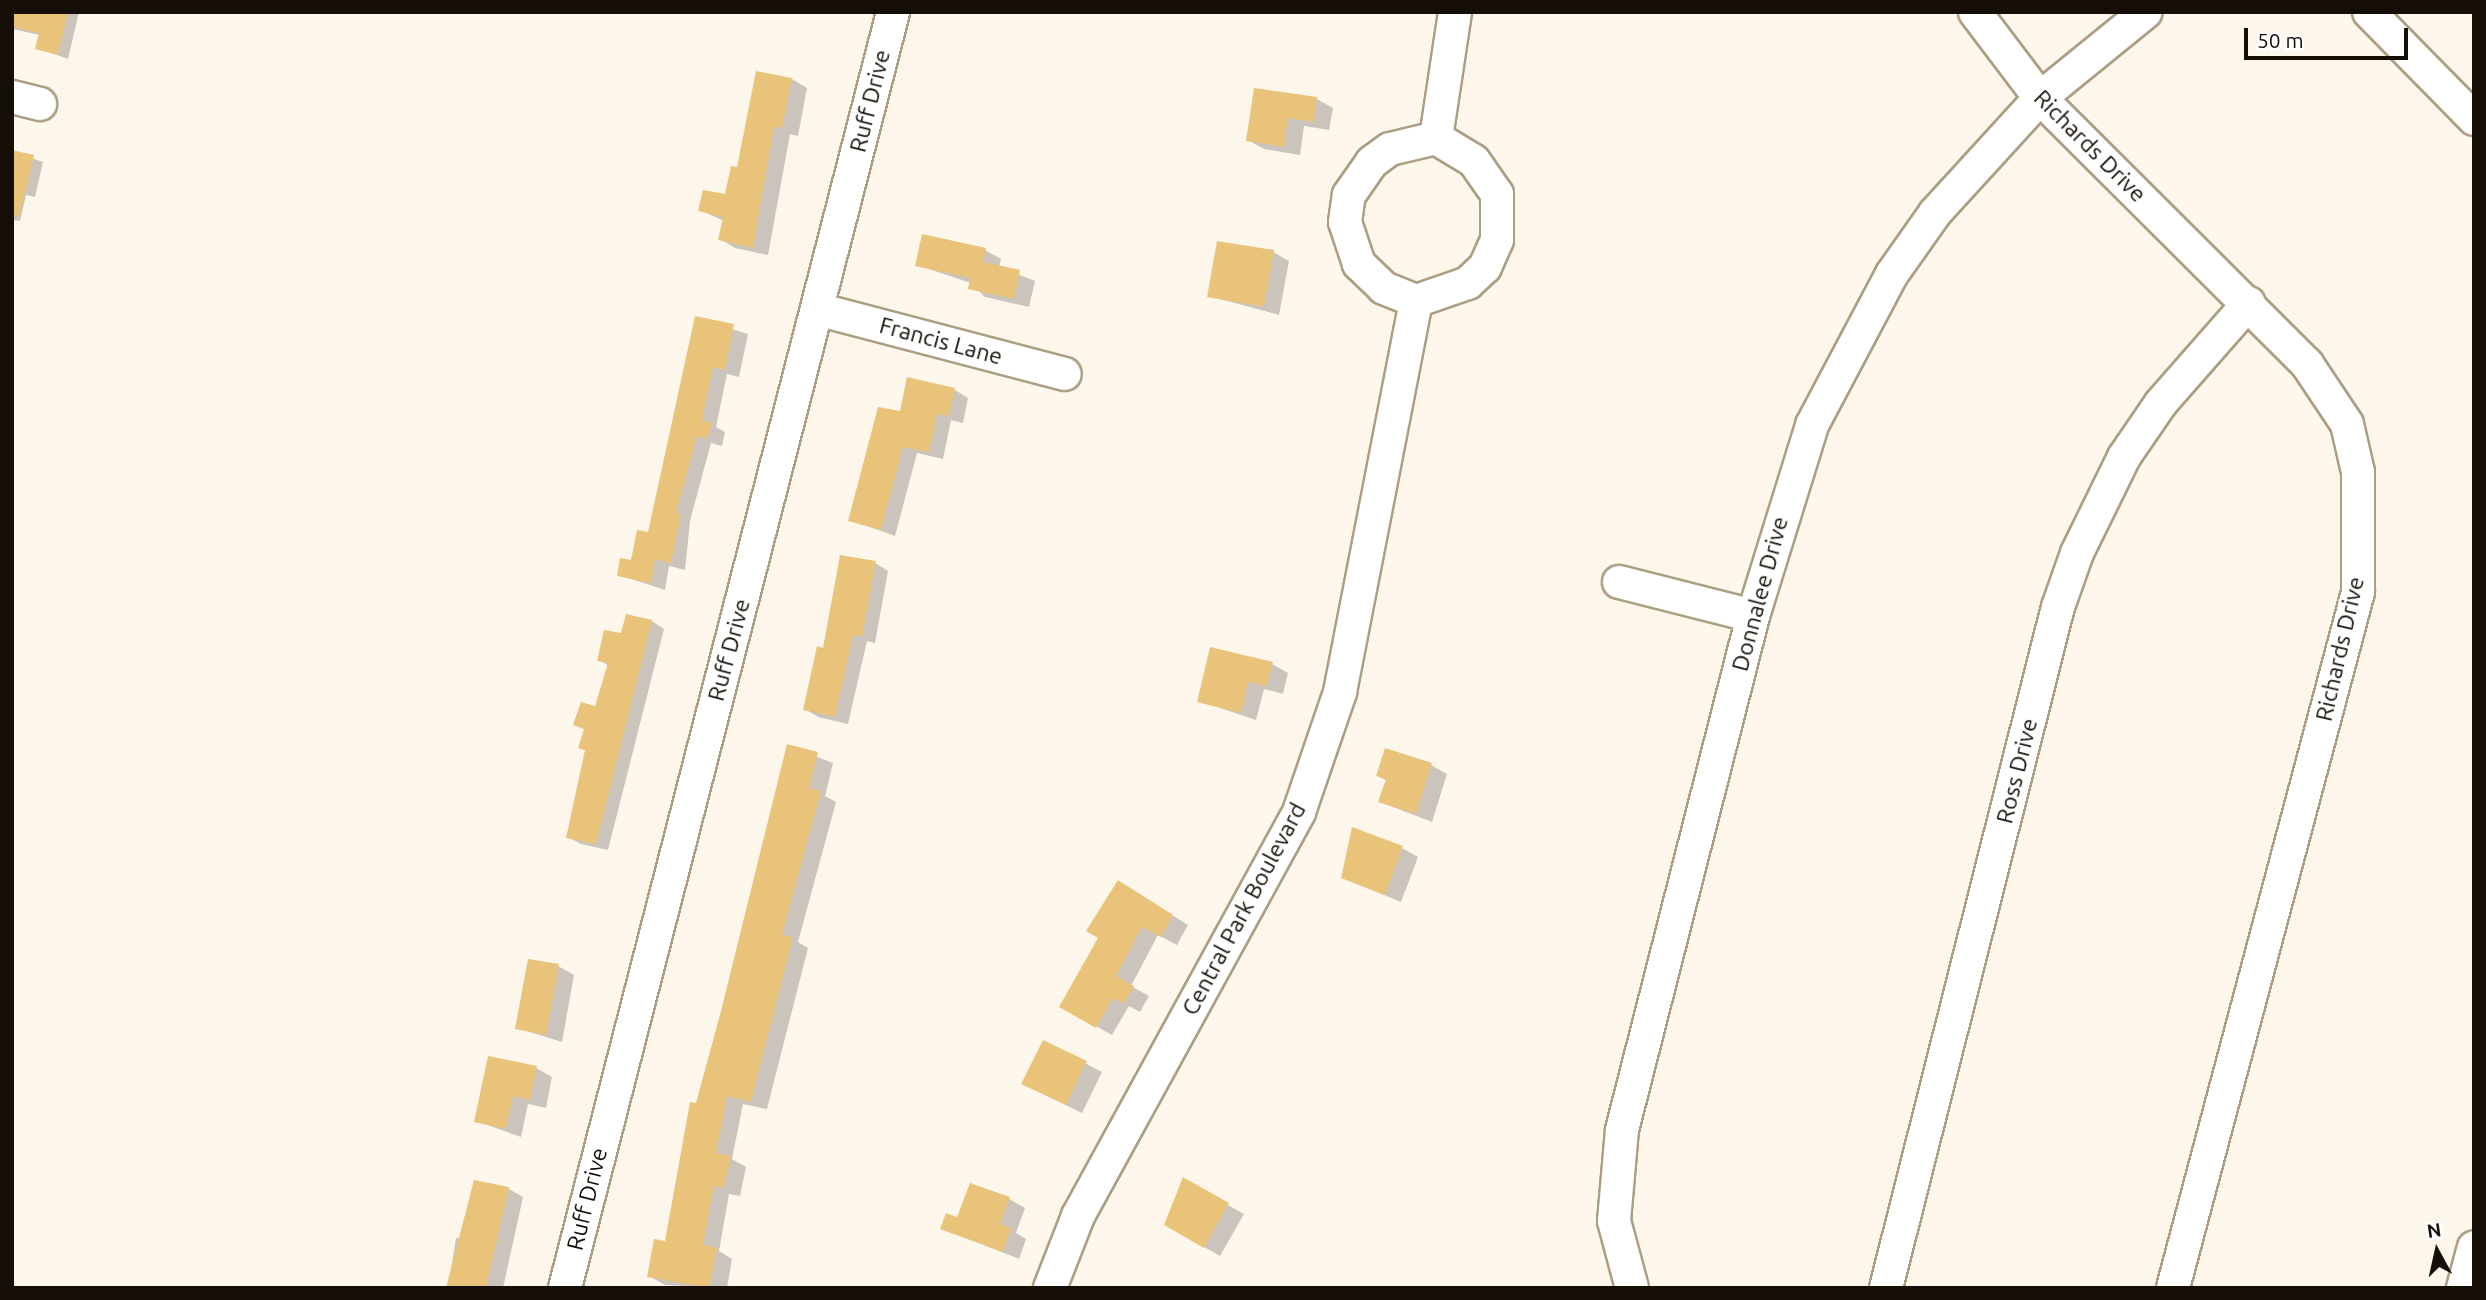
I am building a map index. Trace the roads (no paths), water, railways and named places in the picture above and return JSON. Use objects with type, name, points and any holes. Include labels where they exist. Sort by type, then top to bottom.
[{"type":"street","name":"Ruff Drive","points":[[565,1288],[893,12]]},
{"type":"street","points":[[1436,138],[1455,12]]},
{"type":"street","name":"Richards Drive","points":[[1975,12],[2040,98],[2307,363],[2347,424],[2358,472],[2358,592],[2173,1288]]},
{"type":"street","name":"Donnalee Drive","points":[[1632,1288],[1614,1221],[1622,1129],[1753,616],[1790,482],[1843,360],[1935,212],[2040,98],[2146,12]]},
{"type":"street","points":[[2369,12],[2474,119]]},
{"type":"street","points":[[1436,138],[1474,161],[1497,194],[1497,240],[1485,267],[1468,283],[1416,301],[1384,288],[1359,264],[1345,222],[1349,195],[1372,162],[1390,149],[1436,138]]},
{"type":"street","name":"Central Park Boulevard","points":[[1050,1288],[1078,1216],[1299,812],[1340,692],[1416,301]]},
{"type":"street","name":"Ross Drive","points":[[1885,1288],[2077,553],[2153,414],[2249,303]]},
{"type":"street","name":"Francis Lane","points":[[817,309],[1065,374]]},
{"type":"street","points":[[1619,582],[1753,616]]},
{"type":"street","points":[[2463,1288],[2474,1247]]}]
